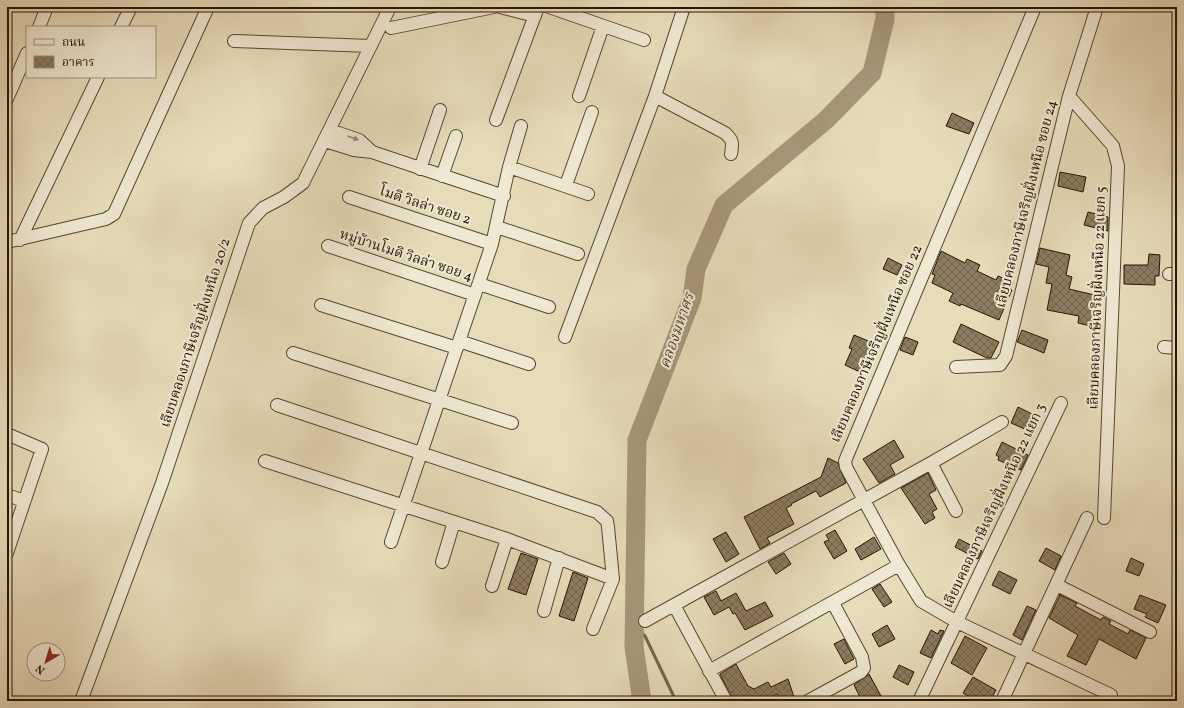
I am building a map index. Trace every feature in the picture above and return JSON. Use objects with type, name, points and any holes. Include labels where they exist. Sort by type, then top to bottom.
[{"type":"street","points":[[38,26],[47,7]]},
{"type":"street","points":[[122,26],[131,7]]},
{"type":"street","points":[[7,242],[106,218],[114,214],[208,7]]},
{"type":"street","name":"เลียบคลองภาษีเจริญฝั่งเหนือ 20/2","points":[[81,701],[162,483],[249,223],[263,208],[284,197],[303,183],[390,7]]},
{"type":"street","points":[[391,28],[494,7]]},
{"type":"street","points":[[496,120],[537,12],[500,7]]},
{"type":"street","points":[[549,7],[644,40]]},
{"type":"street","points":[[566,337],[655,96],[684,7]]},
{"type":"street","name":"เลียบคลองภาษีเจริญฝั่งเหนือ ซอย 22","points":[[1035,7],[846,455],[846,467],[899,566],[921,601],[957,622],[1111,696]]},
{"type":"street","name":"เลียบคลองภาษีเจริญฝั่งเหนือ ซอย 24","points":[[956,367],[1000,365],[1006,356],[1069,96],[1097,7]]},
{"type":"street","points":[[579,96],[603,26]]},
{"type":"street","points":[[234,41],[371,46]]},
{"type":"street","points":[[7,99],[26,55]]},
{"type":"street","points":[[20,240],[98,78]]},
{"type":"street","points":[[655,96],[725,133],[731,138],[733,144],[731,154]]},
{"type":"street","name":"เลียบคลองภาษีเจริญฝั่งเหนือ 22 แยก 5","points":[[1069,96],[1113,146],[1118,166],[1104,518]]},
{"type":"street","points":[[420,169],[440,110]]},
{"type":"street","points":[[566,186],[592,112]]},
{"type":"street","points":[[391,542],[492,244],[504,196],[509,168],[521,126]]},
{"type":"street","points":[[328,135],[359,140],[372,152],[504,196]]},
{"type":"street","points":[[442,176],[456,136]]},
{"type":"street","points":[[509,168],[588,194]]},
{"type":"street","name":"โมดิ วิลล่า ซอย 2","points":[[349,196],[492,244]]},
{"type":"street","points":[[497,227],[578,254]]},
{"type":"street","name":"หมู่บ้านโมดิ วิลล่า ซอย 4","points":[[328,246],[475,295]]},
{"type":"street","points":[[479,284],[548,307]]},
{"type":"street","points":[[321,305],[529,364]]},
{"type":"street","points":[[1164,347],[1177,348]]},
{"type":"street","points":[[293,353],[512,422]]},
{"type":"street","name":"เลียบคลองภาษีเจริญฝั่งเหนือ 22 แยก 3","points":[[919,701],[1061,403]]},
{"type":"street","points":[[277,406],[598,512],[606,521],[608,527],[613,579],[593,629]]},
{"type":"street","points":[[645,621],[931,463],[1002,422]]},
{"type":"street","points":[[7,434],[42,449],[7,553]]},
{"type":"street","points":[[265,461],[507,539],[613,579]]},
{"type":"street","points":[[931,463],[956,510]]},
{"type":"street","points":[[7,495],[24,502]]},
{"type":"street","points":[[1002,701],[1087,518]]},
{"type":"street","points":[[442,562],[454,522]]},
{"type":"street","points":[[492,586],[507,539]]},
{"type":"street","points":[[544,611],[559,558]]},
{"type":"street","points":[[709,671],[899,566]]},
{"type":"street","points":[[1057,585],[1150,632]]},
{"type":"street","points":[[808,701],[861,672],[864,668],[862,657],[833,602]]},
{"type":"street","points":[[674,605],[726,701]]},
{"type":"building","points":[[952,113],[974,123],[969,134],[946,126]]},
{"type":"building","points":[[1060,172],[1086,177],[1083,192],[1058,186]]},
{"type":"building","points":[[1088,212],[1108,217],[1108,231],[1084,225]]},
{"type":"building","points":[[1040,248],[1070,255],[1066,275],[1072,277],[1069,289],[1099,296],[1095,312],[1098,313],[1095,327],[1078,323],[1079,316],[1047,310],[1052,284],[1046,283],[1049,267],[1036,264]]},
{"type":"building","points":[[941,251],[965,263],[967,259],[980,265],[977,271],[996,280],[998,276],[1013,282],[1010,289],[1012,290],[999,320],[961,304],[960,306],[949,301],[953,293],[932,283],[935,275],[932,274]]},
{"type":"building","points":[[1149,254],[1160,255],[1159,276],[1155,276],[1155,285],[1124,284],[1124,265],[1148,265]]},
{"type":"building","points":[[888,258],[902,265],[897,275],[883,269]]},
{"type":"building","points":[[961,324],[999,342],[991,358],[987,358],[953,342]]},
{"type":"building","points":[[1022,330],[1048,340],[1044,353],[1017,342]]},
{"type":"building","points":[[854,335],[873,343],[860,372],[845,365],[852,349],[849,348]]},
{"type":"building","points":[[905,337],[918,342],[913,355],[900,350]]},
{"type":"building","points":[[1018,407],[1034,415],[1027,430],[1011,423]]},
{"type":"building","points":[[894,440],[904,457],[890,465],[895,474],[879,483],[863,459]]},
{"type":"building","points":[[1002,442],[1028,455],[1021,470],[998,460],[999,457],[996,455]]},
{"type":"building","points":[[828,458],[838,463],[846,483],[820,497],[816,491],[791,504],[792,505],[786,508],[794,524],[767,538],[770,543],[760,549],[744,517],[821,477]]},
{"type":"building","points":[[928,473],[936,490],[929,494],[937,509],[932,512],[935,518],[925,524],[901,488]]},
{"type":"building","points":[[835,530],[847,551],[834,559],[824,542],[829,540],[826,535]]},
{"type":"building","points":[[726,532],[739,554],[726,562],[713,539]]},
{"type":"building","points":[[874,537],[881,549],[861,560],[855,549]]},
{"type":"building","points":[[959,539],[982,551],[978,559],[955,547]]},
{"type":"building","points":[[1046,548],[1061,556],[1055,570],[1039,561]]},
{"type":"building","points":[[521,553],[538,559],[526,595],[508,589]]},
{"type":"building","points":[[784,553],[791,564],[776,574],[768,562]]},
{"type":"building","points":[[1131,558],[1144,564],[1139,576],[1126,571]]},
{"type":"building","points":[[999,571],[1017,580],[1010,594],[992,585]]},
{"type":"building","points":[[573,572],[588,578],[574,621],[559,616]]},
{"type":"building","points":[[880,584],[892,602],[884,607],[872,589]]},
{"type":"building","points":[[716,591],[721,601],[736,593],[746,611],[765,602],[773,616],[745,630],[735,613],[733,614],[729,607],[714,615],[704,597]]},
{"type":"building","points":[[1060,595],[1077,603],[1075,606],[1101,620],[1103,617],[1111,621],[1109,624],[1128,634],[1130,630],[1146,638],[1136,659],[1099,639],[1086,665],[1067,656],[1078,635],[1049,618]]},
{"type":"building","points":[[1140,595],[1166,605],[1158,623],[1145,617],[1147,614],[1134,609]]},
{"type":"building","points":[[1027,606],[1036,610],[1022,640],[1013,635]]},
{"type":"building","points":[[887,625],[895,639],[879,647],[872,634]]},
{"type":"building","points":[[931,630],[938,634],[940,630],[944,631],[931,658],[920,653]]},
{"type":"building","points":[[965,636],[987,648],[972,675],[951,663]]},
{"type":"building","points":[[844,639],[854,659],[845,664],[834,644]]},
{"type":"building","points":[[736,664],[748,686],[754,689],[768,682],[771,687],[788,679],[794,697],[787,701],[780,701],[777,694],[763,701],[733,701],[720,674]]},
{"type":"building","points":[[899,665],[914,672],[908,685],[893,677]]},
{"type":"building","points":[[869,674],[881,696],[872,701],[862,701],[854,685]]},
{"type":"building","points":[[973,677],[996,690],[990,701],[977,701],[963,693]]},
{"type":"waterway","name":"คลองมหาศร","points":[[642,701],[634,647],[637,440],[692,298],[696,269],[724,205],[826,120],[872,73],[885,19],[885,7]]},
{"type":"waterway","points":[[634,624],[645,636],[676,701]]}]
